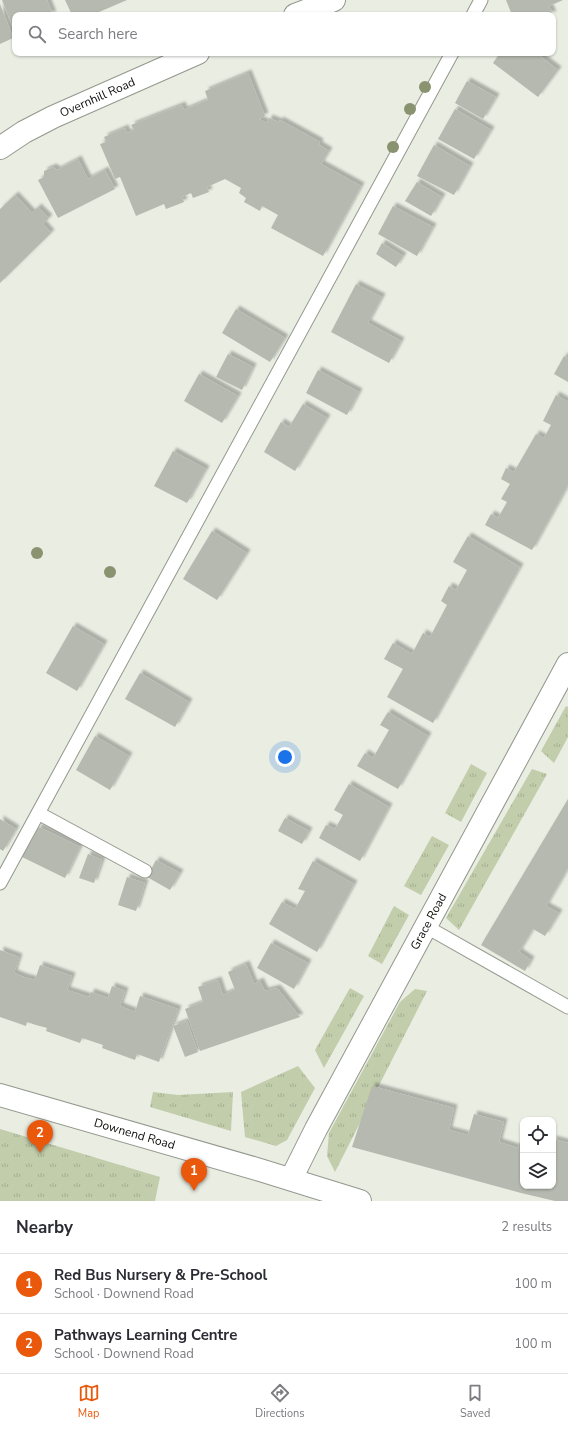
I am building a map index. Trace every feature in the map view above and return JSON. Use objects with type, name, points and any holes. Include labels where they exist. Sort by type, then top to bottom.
[{"type":"street","points":[[303,12],[334,0]]},
{"type":"street","name":"Overnhill Road","points":[[0,148],[24,132],[53,117],[191,56]]},
{"type":"street","name":"Grace Road","points":[[292,1179],[316,1129],[568,664]]},
{"type":"street","name":"Downend Road","points":[[0,1095],[292,1179],[360,1201]]},
{"type":"lane","points":[[475,12],[481,0]]},
{"type":"lane","points":[[0,882],[450,56]]},
{"type":"lane","points":[[38,813],[145,871]]},
{"type":"lane","points":[[425,926],[568,1007]]},
{"type":"green space","points":[[566,706],[568,707],[568,737],[554,763],[541,751]]},
{"type":"green space","points":[[471,764],[487,773],[461,822],[445,813]]},
{"type":"green space","points":[[532,769],[547,774],[459,930],[446,918]]},
{"type":"green space","points":[[432,836],[449,845],[421,895],[404,886]]},
{"type":"green space","points":[[394,906],[409,915],[382,964],[368,956]]},
{"type":"green space","points":[[350,988],[364,996],[324,1068],[315,1050]]},
{"type":"green space","points":[[415,989],[427,991],[335,1172],[327,1156],[329,1133],[400,1002]]},
{"type":"green space","points":[[298,1066],[315,1088],[287,1140],[276,1146],[245,1137],[241,1092]]},
{"type":"green space","points":[[153,1092],[178,1095],[233,1092],[231,1131],[150,1107]]},
{"type":"green space","points":[[0,1129],[160,1177],[155,1201],[0,1201]]},
{"type":"building","points":[[2,0],[47,0],[52,12],[12,12],[12,25]]},
{"type":"building","points":[[65,0],[127,0],[99,12],[71,12]]},
{"type":"building","points":[[506,0],[563,0],[549,6],[552,12],[511,12]]},
{"type":"building","points":[[0,4],[12,38],[0,44]]},
{"type":"building","points":[[498,56],[540,56],[558,70],[538,97],[493,63]]},
{"type":"building","points":[[248,73],[265,116],[259,119],[267,123],[269,118],[279,122],[280,120],[320,142],[319,145],[329,151],[321,164],[361,186],[323,256],[271,228],[278,215],[262,206],[260,211],[244,202],[246,198],[239,193],[241,188],[225,179],[207,187],[209,192],[193,198],[191,193],[182,197],[184,202],[166,209],[164,204],[136,216],[120,177],[115,179],[100,144],[106,142],[104,137],[125,128],[127,133],[134,130],[131,125],[182,105],[184,110],[208,100],[205,91]]},
{"type":"building","points":[[467,81],[496,97],[483,119],[455,103]]},
{"type":"building","points":[[455,109],[491,130],[474,159],[438,139]]},
{"type":"building","points":[[434,145],[470,166],[454,195],[417,176]]},
{"type":"building","points":[[78,159],[88,179],[105,170],[115,189],[58,218],[38,180],[44,177],[44,171],[53,167],[57,170]]},
{"type":"building","points":[[417,182],[442,197],[431,216],[405,201]]},
{"type":"building","points":[[15,195],[32,213],[38,207],[49,218],[43,224],[51,233],[0,283],[0,209]]},
{"type":"building","points":[[393,206],[433,227],[417,256],[378,234]]},
{"type":"building","points":[[382,243],[403,256],[396,267],[376,254]]},
{"type":"building","points":[[356,284],[382,297],[368,323],[401,341],[389,363],[331,332]]},
{"type":"building","points":[[236,309],[285,338],[270,362],[222,333]]},
{"type":"building","points":[[228,354],[253,367],[242,390],[216,377]]},
{"type":"building","points":[[564,356],[568,358],[568,382],[554,374]]},
{"type":"building","points":[[318,370],[359,392],[347,415],[306,393]]},
{"type":"building","points":[[199,374],[238,396],[222,423],[184,401]]},
{"type":"building","points":[[556,395],[568,402],[568,485],[532,550],[485,525],[491,514],[498,518],[507,502],[501,499],[510,484],[501,479],[506,468],[514,472],[536,434],[544,438],[551,425],[543,421]]},
{"type":"building","points":[[303,404],[327,418],[295,471],[264,452],[281,422],[289,427]]},
{"type":"building","points":[[173,451],[206,469],[187,503],[154,486]]},
{"type":"building","points":[[212,531],[247,553],[217,600],[183,579]]},
{"type":"building","points":[[468,536],[520,567],[433,723],[387,697],[403,669],[384,659],[393,643],[412,654],[423,633],[430,637],[447,605],[441,601],[449,586],[456,590],[467,570],[453,562]]},
{"type":"building","points":[[73,626],[104,644],[77,691],[46,673]]},
{"type":"building","points":[[140,673],[189,702],[175,727],[125,699]]},
{"type":"building","points":[[388,712],[428,736],[398,789],[357,766],[365,753],[373,758],[389,730],[380,725]]},
{"type":"building","points":[[95,736],[129,756],[110,790],[76,770]]},
{"type":"building","points":[[349,784],[389,807],[360,861],[319,838],[326,825],[335,829],[343,815],[334,810]]},
{"type":"building","points":[[568,799],[568,868],[546,906],[559,913],[545,936],[533,929],[519,952],[531,960],[525,971],[481,945]]},
{"type":"building","points":[[285,818],[309,831],[302,844],[278,831]]},
{"type":"building","points":[[0,819],[16,829],[3,851],[0,849]]},
{"type":"building","points":[[39,827],[80,847],[65,878],[22,857]]},
{"type":"building","points":[[88,854],[102,860],[94,883],[79,878]]},
{"type":"building","points":[[156,860],[180,873],[170,890],[147,877]]},
{"type":"building","points":[[313,861],[354,884],[317,952],[269,924],[282,902],[295,909],[305,891],[298,889]]},
{"type":"building","points":[[127,877],[145,883],[136,911],[118,905]]},
{"type":"building","points":[[271,943],[308,963],[294,989],[257,968]]},
{"type":"building","points":[[0,950],[19,957],[14,973],[24,977],[35,980],[40,965],[72,976],[67,990],[89,997],[91,992],[108,998],[112,986],[125,991],[120,1006],[135,1012],[140,996],[178,1009],[159,1062],[137,1054],[135,1060],[102,1048],[103,1045],[82,1038],[80,1043],[46,1031],[47,1028],[27,1022],[26,1026],[0,1017]]},
{"type":"building","points":[[246,964],[254,984],[260,981],[265,991],[277,988],[300,1017],[200,1051],[185,1009],[203,1002],[198,987],[218,980],[223,995],[235,990],[228,972]]},
{"type":"building","points":[[187,1021],[198,1052],[185,1057],[173,1026]]},
{"type":"building","points":[[372,1086],[454,1108],[449,1130],[468,1135],[474,1114],[504,1122],[499,1142],[518,1148],[520,1142],[520,1189],[556,1189],[556,1140],[568,1143],[568,1201],[555,1201],[521,1193],[352,1147]]},
{"type":"place","name":"Pathways Learning Centre","points":[[40,1153]]},
{"type":"place","name":"Red Bus Nursery & Pre-School","points":[[194,1191]]}]
